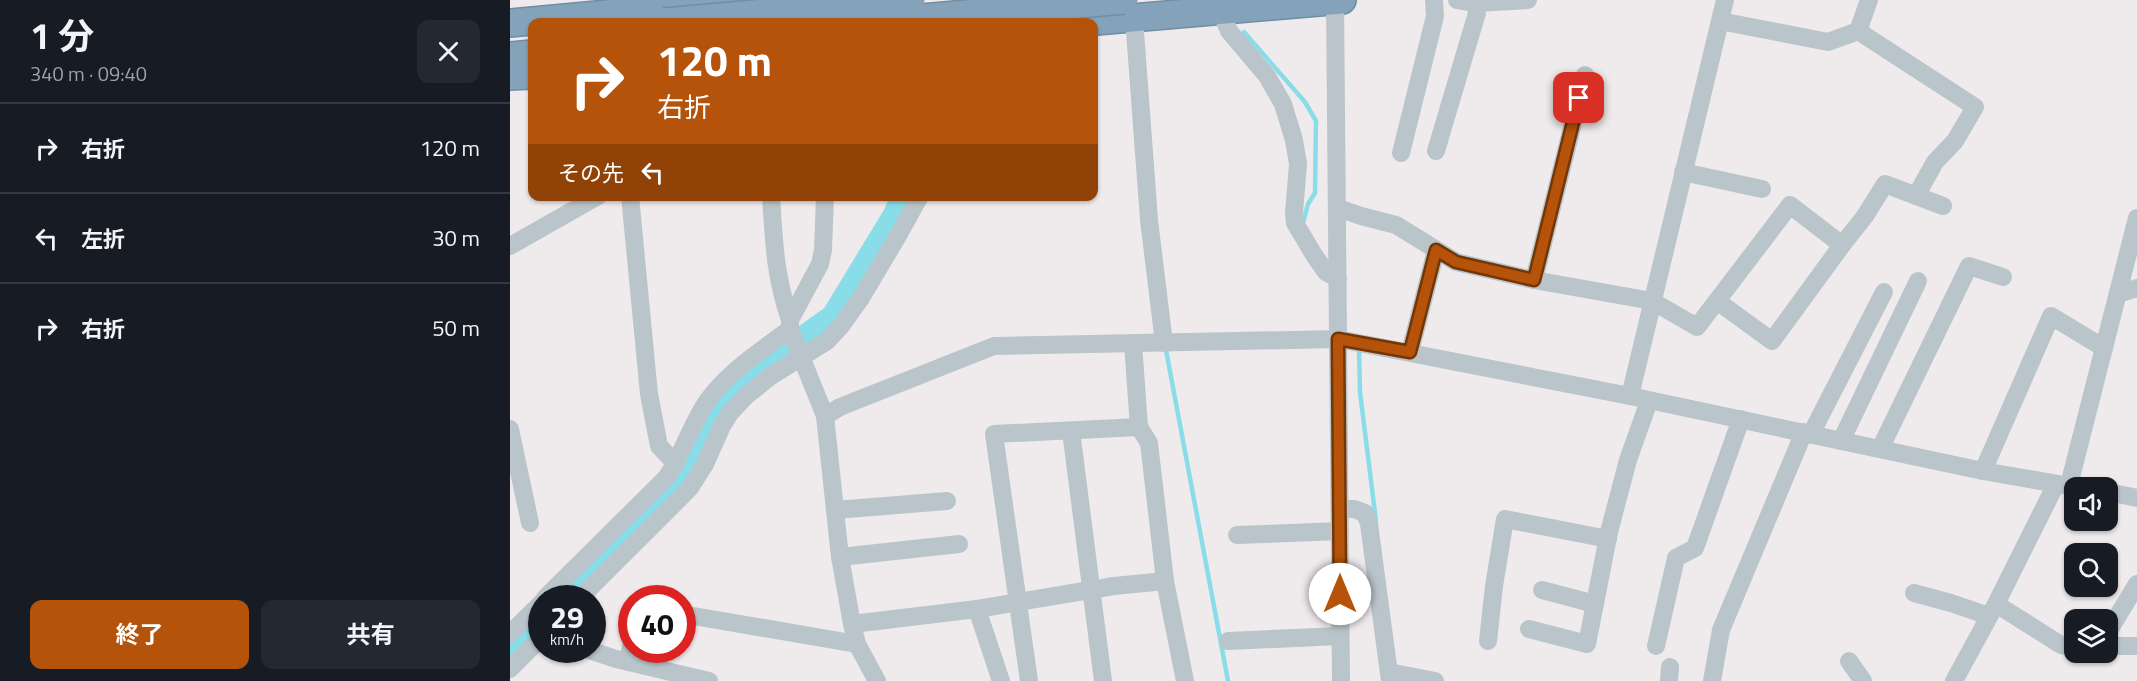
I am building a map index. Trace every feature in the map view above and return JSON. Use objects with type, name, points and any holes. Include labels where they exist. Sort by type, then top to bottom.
[{"type":"highway","points":[[569,18],[758,0]]},
{"type":"highway","points":[[709,18],[911,0]]},
{"type":"highway","points":[[954,18],[1129,9],[1220,10],[1342,0]]},
{"type":"highway","points":[[1098,18],[1129,9]]},
{"type":"highway","points":[[510,56],[528,54]]},
{"type":"highway","points":[[510,76],[528,75]]},
{"type":"street","points":[[837,18],[839,0]]},
{"type":"street","points":[[936,18],[938,0]]},
{"type":"street","points":[[1335,0],[1341,681]]},
{"type":"street","points":[[1401,153],[1436,16],[1434,0]]},
{"type":"street","points":[[1456,0],[1476,3],[1528,0]]},
{"type":"street","points":[[1631,392],[1725,0]]},
{"type":"street","points":[[1858,31],[1869,0]]},
{"type":"street","points":[[1436,151],[1477,13],[1476,3]]},
{"type":"street","points":[[1129,9],[1149,220],[1164,343]]},
{"type":"street","points":[[1220,10],[1229,32],[1268,76],[1283,104],[1294,140],[1298,164],[1295,223],[1326,272],[1338,279]]},
{"type":"street","points":[[1720,21],[1828,42],[1858,31]]},
{"type":"street","points":[[1858,31],[1975,107],[1955,141],[1935,162],[1916,196]]},
{"type":"street","points":[[1534,280],[1585,75]]},
{"type":"street","points":[[1683,172],[1762,189]]},
{"type":"street","points":[[1717,301],[1772,341],[1865,216],[1885,184],[1943,207]]},
{"type":"street","points":[[510,246],[589,201]]},
{"type":"street","points":[[630,201],[649,394],[659,446],[680,477]]},
{"type":"street","points":[[771,201],[775,261],[782,294],[794,339],[825,416],[840,557],[852,624],[857,644],[876,681]]},
{"type":"street","points":[[560,585],[680,477],[705,464],[730,413],[758,386],[794,339],[824,250],[825,201]]},
{"type":"street","points":[[591,585],[680,477],[700,412],[709,398],[735,371],[794,339],[827,341],[861,298],[917,201]]},
{"type":"street","points":[[1338,208],[1396,225],[1456,262],[1534,280],[1652,301],[1697,327],[1790,205],[1842,244]]},
{"type":"street","points":[[2071,477],[2137,218]]},
{"type":"street","points":[[1412,347],[1436,250]]},
{"type":"street","points":[[1882,444],[1969,266],[2003,277]]},
{"type":"street","points":[[1843,436],[1918,281]]},
{"type":"street","points":[[2118,294],[2137,288]]},
{"type":"street","points":[[1712,681],[1721,630],[1811,430],[1884,292]]},
{"type":"street","points":[[1985,465],[2051,316],[2104,348]]},
{"type":"street","points":[[825,416],[840,407],[994,346],[1338,339],[1412,347],[1631,392],[1649,401],[1843,436],[2064,482]]},
{"type":"street","points":[[1133,343],[1139,427],[1149,443],[1165,581],[1185,681]]},
{"type":"street","points":[[1529,629],[1587,645],[1608,539],[1628,460],[1649,401]]},
{"type":"street","points":[[1656,646],[1676,558],[1695,548],[1741,419]]},
{"type":"street","points":[[1029,681],[994,434],[1139,427]]},
{"type":"street","points":[[510,429],[530,523]]},
{"type":"street","points":[[1071,430],[1103,681]]},
{"type":"street","points":[[1954,681],[1993,610],[2064,491]]},
{"type":"street","points":[[2118,494],[2137,498]]},
{"type":"street","points":[[835,510],[946,501]]},
{"type":"street","points":[[1340,509],[1354,509],[1365,513],[1369,524],[1392,675],[1435,681]]},
{"type":"street","points":[[1488,641],[1505,519],[1608,539]]},
{"type":"street","points":[[1237,535],[1340,531]]},
{"type":"street","points":[[840,557],[959,544]]},
{"type":"street","points":[[852,624],[977,609],[1092,590],[1165,581]]},
{"type":"street","points":[[2118,615],[2137,584]]},
{"type":"street","points":[[1542,590],[1595,604]]},
{"type":"street","points":[[1914,593],[1951,603],[1993,610],[2064,645]]},
{"type":"street","points":[[977,609],[1001,681]]},
{"type":"street","points":[[510,634],[528,616]]},
{"type":"street","points":[[696,616],[857,644]]},
{"type":"street","points":[[1228,641],[1340,636]]},
{"type":"street","points":[[2118,646],[2137,646]]},
{"type":"street","points":[[510,669],[528,651]]},
{"type":"street","points":[[1849,661],[1863,681]]},
{"type":"street","points":[[632,663],[710,681]]},
{"type":"waterway","points":[[1244,32],[1305,102],[1316,121],[1315,193],[1308,204],[1303,223]]},
{"type":"waterway","points":[[577,585],[684,476],[723,400],[737,386],[834,317],[896,215],[902,201]]},
{"type":"waterway","points":[[1359,347],[1360,392],[1376,521]]},
{"type":"waterway","points":[[1166,350],[1228,681]]},
{"type":"waterway","points":[[510,655],[528,636]]},
{"type":"route","points":[[1340,594],[1338,339],[1410,352],[1436,250],[1456,262],[1534,280],[1579,98]]}]
